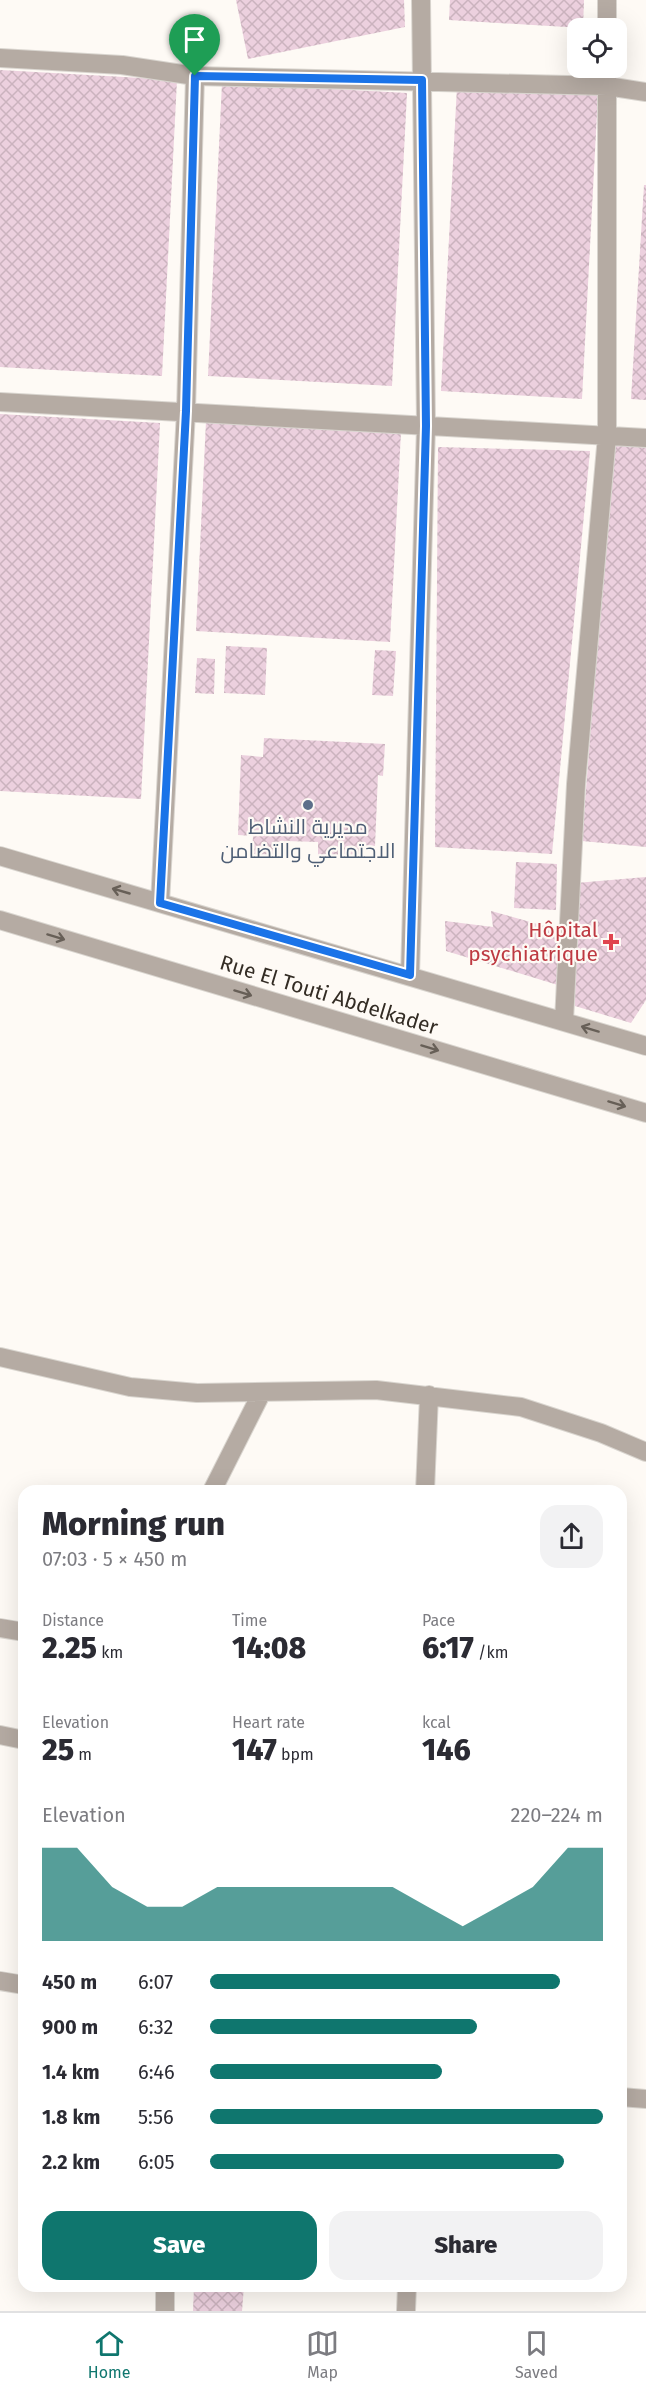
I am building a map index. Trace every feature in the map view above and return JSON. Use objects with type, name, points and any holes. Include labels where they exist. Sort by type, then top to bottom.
[{"type":"street","points":[[410,975],[426,426],[421,0]]},
{"type":"street","points":[[607,0],[607,18]]},
{"type":"street","points":[[0,58],[122,65],[195,76],[422,80],[567,78]]},
{"type":"street","points":[[160,903],[186,411],[195,76]]},
{"type":"street","points":[[564,1021],[576,783],[607,436],[607,78]]},
{"type":"street","points":[[610,78],[646,92]]},
{"type":"street","points":[[0,402],[646,438]]},
{"type":"street","name":"Rue El Touti Abdelkader","points":[[0,855],[646,1046]]},
{"type":"street","name":"Rue El Touti Abdelkader","points":[[0,920],[646,1113]]},
{"type":"street","points":[[0,1357],[130,1387],[197,1393],[376,1390],[521,1407],[601,1433],[646,1452]]},
{"type":"street","points":[[215,1485],[262,1392]]},
{"type":"street","points":[[425,1485],[429,1395]]},
{"type":"street","points":[[0,1628],[18,1631]]},
{"type":"street","points":[[0,1735],[18,1739]]},
{"type":"street","points":[[0,1981],[18,1984]]},
{"type":"street","points":[[627,2097],[646,2099]]},
{"type":"street","points":[[165,2292],[165,2311]]},
{"type":"street","points":[[406,2311],[407,2292]]},
{"type":"building","points":[[236,0],[404,0],[405,27],[248,59]]},
{"type":"building","points":[[450,0],[584,0],[583,18],[567,18],[567,27],[449,20]]},
{"type":"building","points":[[0,70],[177,80],[162,376],[0,367]]},
{"type":"building","points":[[222,83],[407,93],[392,386],[208,376]]},
{"type":"building","points":[[457,86],[598,94],[582,399],[441,391]]},
{"type":"building","points":[[644,185],[646,185],[646,400],[631,399]]},
{"type":"building","points":[[0,414],[160,423],[141,799],[0,791]]},
{"type":"building","points":[[206,421],[401,432],[390,642],[196,631]]},
{"type":"building","points":[[613,440],[646,443],[646,847],[582,841]]},
{"type":"building","points":[[438,447],[590,451],[552,854],[435,847]]},
{"type":"building","points":[[226,646],[267,648],[265,695],[224,693]]},
{"type":"building","points":[[375,650],[396,651],[393,696],[372,695]]},
{"type":"building","points":[[197,658],[215,659],[214,694],[195,693]]},
{"type":"building","name":"مديرية النشاط الاجتماعي والتضامن","points":[[264,738],[385,744],[383,776],[378,775],[375,846],[360,845],[359,860],[318,858],[318,842],[286,841],[286,856],[252,855],[253,836],[238,835],[241,755],[263,757]]},
{"type":"building","points":[[516,862],[557,864],[556,910],[514,908]]},
{"type":"building","name":"Hôpital psychiatrique","points":[[646,877],[646,1000],[631,1023],[575,1006],[576,883]]},
{"type":"building","points":[[491,911],[563,931],[561,986],[446,951],[445,921],[493,927]]},
{"type":"building","points":[[194,2292],[244,2292],[242,2311],[193,2311]]},
{"type":"place","name":"مديرية النشاط الاجتماعي والتضامن","points":[[308,805]]},
{"type":"place","name":"Hôpital psychiatrique","points":[[611,942]]},
{"type":"route","points":[[195,76],[422,80],[426,426],[410,975],[160,903],[186,411],[195,76]]}]
